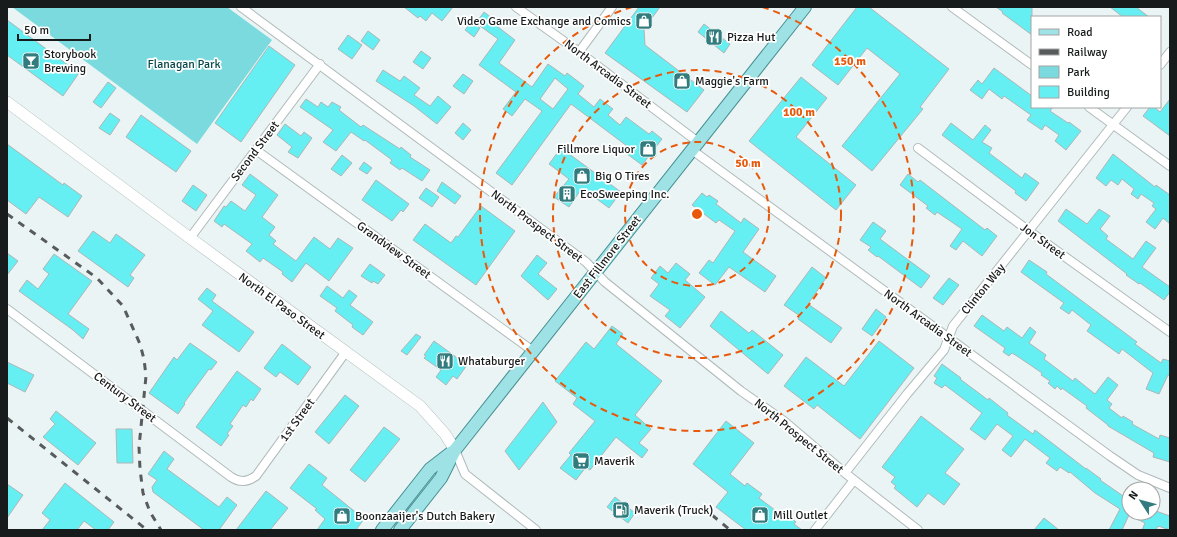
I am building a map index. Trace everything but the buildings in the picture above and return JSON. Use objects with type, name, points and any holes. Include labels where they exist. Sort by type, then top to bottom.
[{"type":"main road","name":"East Fillmore Street","points":[[382,530],[430,469],[454,450],[805,7]]},
{"type":"main road","name":"East Fillmore Street","points":[[400,530],[441,478],[454,450]]},
{"type":"street","name":"North Prospect Street","points":[[241,7],[586,262],[610,287],[741,391],[784,421],[845,473],[918,530]]},
{"type":"street","name":"North Arcadia Street","points":[[516,7],[580,52],[695,146],[949,338],[1120,463],[1138,474],[1170,488]]},
{"type":"street","points":[[580,52],[612,7]]},
{"type":"street","points":[[952,7],[1031,64]]},
{"type":"street","points":[[1161,64],[1170,52]]},
{"type":"street","name":"Second Street","points":[[190,238],[320,64]]},
{"type":"street","name":"North El Paso Street","points":[[7,102],[345,353],[420,406],[445,434],[466,474],[536,530]]},
{"type":"street","points":[[1090,108],[1170,166]]},
{"type":"street","name":"Clinton Way","points":[[845,473],[907,394],[944,350],[952,328],[1126,108]]},
{"type":"street","name":"Jon Street","points":[[918,148],[1029,231],[1170,332]]},
{"type":"street","name":"Grandview Street","points":[[256,150],[533,351]]},
{"type":"street","name":"Century Street","points":[[7,309],[236,481],[244,482]]},
{"type":"street","name":"1st Street","points":[[244,482],[256,476],[345,353]]},
{"type":"street","points":[[815,530],[854,480]]},
{"type":"green space","name":"Flanagan Park","points":[[12,7],[227,7],[272,40],[197,144]]},
{"type":"railway","points":[[7,214],[97,278],[123,306],[140,344],[144,359],[146,376],[139,447],[140,469],[143,493],[150,512],[161,530]]},
{"type":"railway","points":[[7,418],[147,530]]},
{"type":"railway","points":[[712,515],[730,530]]},
{"type":"place","name":"Video Game Exchange and Comics","points":[[644,21]]},
{"type":"place","name":"Pizza Hut","points":[[714,37]]},
{"type":"place","name":"Storybook Brewing","points":[[31,61]]},
{"type":"place","name":"Maggie's Farm","points":[[682,81]]},
{"type":"place","name":"Fillmore Liquor","points":[[648,149]]},
{"type":"place","name":"Big O Tires","points":[[582,176]]},
{"type":"place","name":"EcoSweeping Inc.","points":[[567,194]]},
{"type":"place","name":"Whataburger","points":[[445,361]]},
{"type":"place","name":"Maverik","points":[[581,461]]},
{"type":"place","name":"Maverik (Truck)","points":[[621,510]]},
{"type":"place","name":"Mill Outlet","points":[[760,515]]},
{"type":"place","name":"Boonzaaijer's Dutch Bakery","points":[[342,516]]}]
